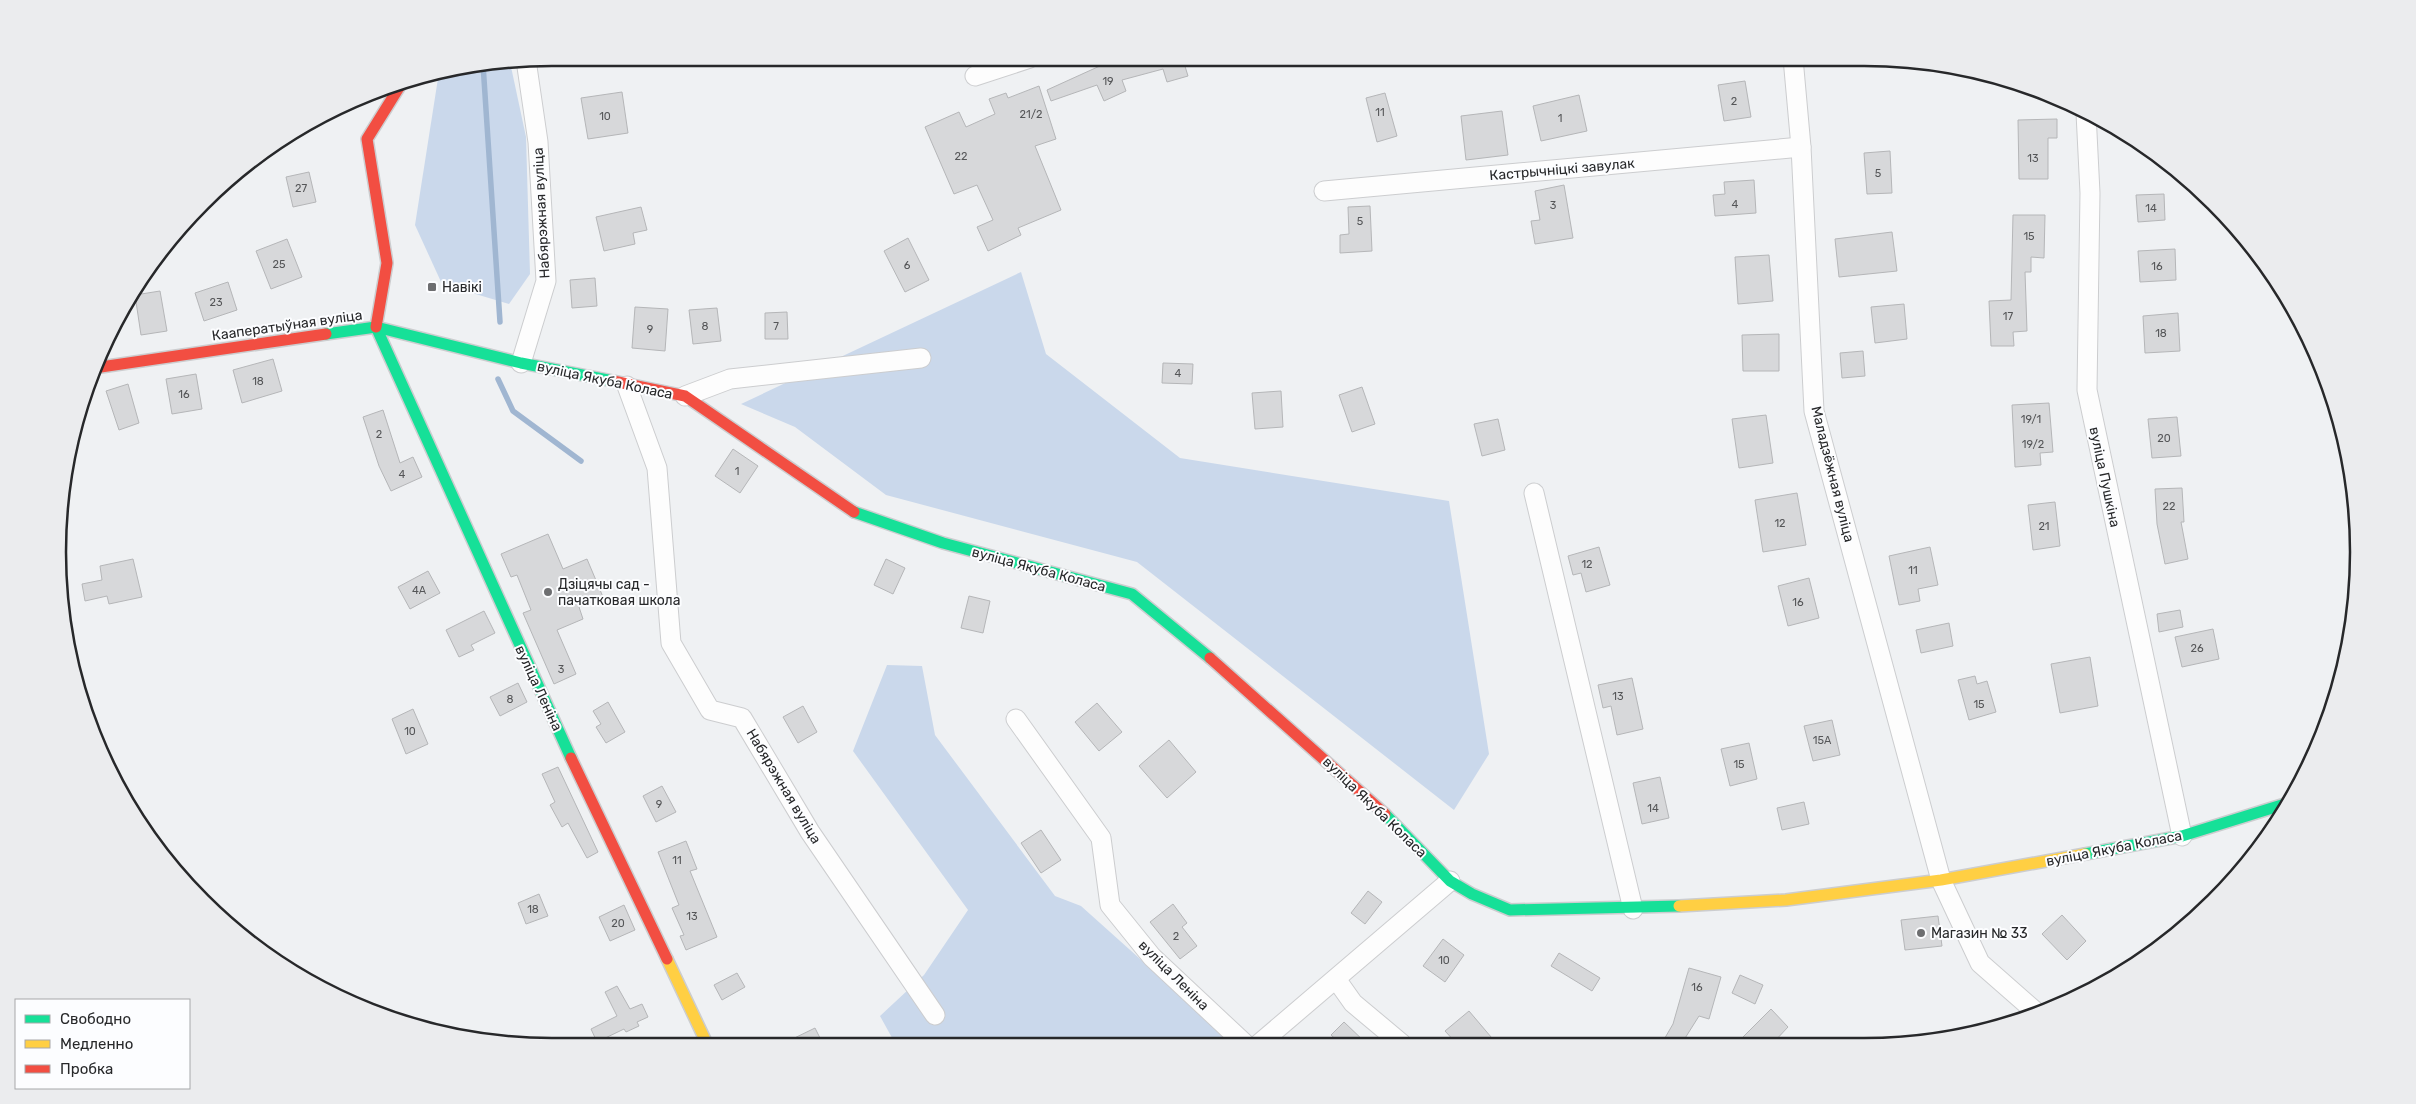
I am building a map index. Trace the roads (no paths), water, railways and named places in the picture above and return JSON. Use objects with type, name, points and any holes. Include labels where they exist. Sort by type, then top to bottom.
[{"type":"street","points":[[975,76],[1006,66]]},
{"type":"street","name":"Маладзёжная вуліца","points":[[1794,66],[1801,148],[1814,411],[1941,880]]},
{"type":"street","name":"Набярэжная вуліца","points":[[521,362],[546,281],[538,142],[527,67]]},
{"type":"street","name":"Кааператыўная вуліца","points":[[103,367],[376,328],[388,263],[366,139],[396,92]]},
{"type":"street","name":"вуліца Пушкіна","points":[[2086,120],[2090,193],[2087,390],[2182,836]]},
{"type":"street","name":"Кастрычніцкі завулак","points":[[1324,191],[1801,148]]},
{"type":"street","name":"вуліца Якуба Коласа","points":[[376,328],[627,386],[685,396],[855,512],[943,543],[1132,594],[1208,656],[1328,761],[1378,807],[1450,881],[1472,894],[1510,910],[1633,909],[1786,900],[1941,880],[2182,836],[2278,806]]},
{"type":"street","name":"вуліца Леніна","points":[[376,328],[537,687],[704,1038]]},
{"type":"street","points":[[685,396],[730,379],[921,358]]},
{"type":"street","name":"Набярэжная вуліца","points":[[627,386],[658,468],[671,643],[710,710],[742,718],[810,832],[935,1015]]},
{"type":"street","points":[[1534,493],[1633,909]]},
{"type":"street","name":"вуліца Леніна","points":[[1016,719],[1101,838],[1110,905],[1152,957],[1239,1038]]},
{"type":"street","points":[[1941,880],[1980,963],[2031,1008]]},
{"type":"street","points":[[1266,1038],[1450,881]]},
{"type":"street","points":[[1336,980],[1353,1003],[1395,1038]]},
{"type":"waterway","points":[[483,71],[500,322]]},
{"type":"waterway","points":[[498,379],[513,411],[581,461]]},
{"type":"place","name":"Навікі","points":[[432,287]]},
{"type":"place","name":"Дзіцячы сад - пачатковая школа","points":[[548,592]]},
{"type":"place","name":"Магазин № 33","points":[[1921,933]]}]
